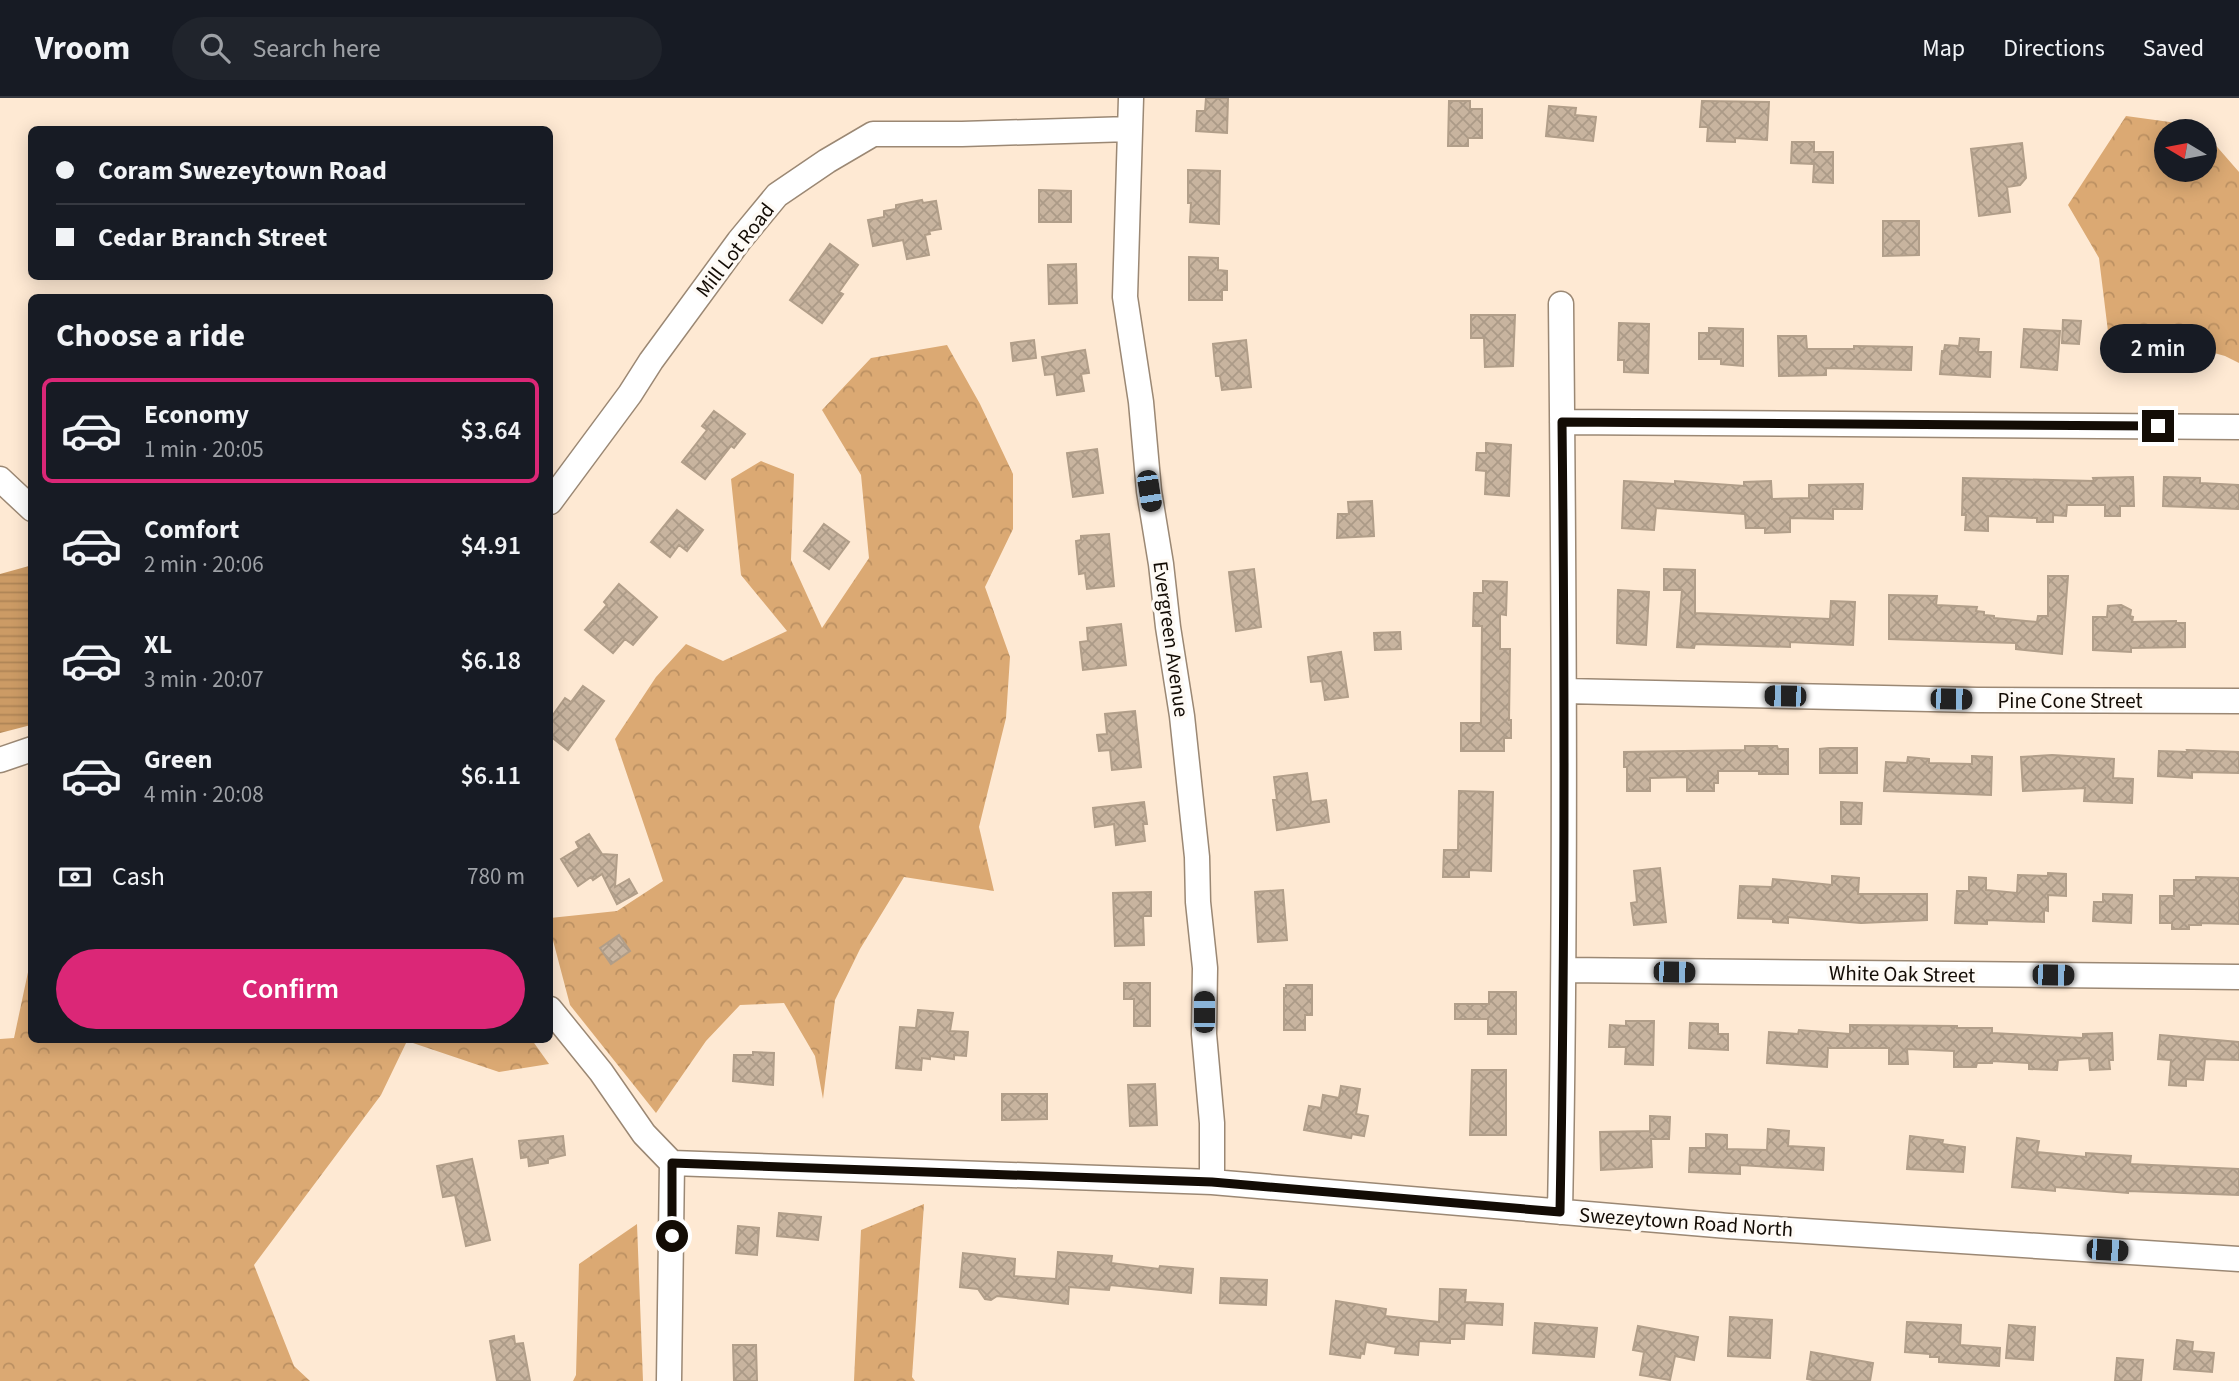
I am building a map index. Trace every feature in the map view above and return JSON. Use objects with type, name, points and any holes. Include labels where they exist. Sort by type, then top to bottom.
[{"type":"street","name":"Evergreen Avenue","points":[[1130,98],[1125,297],[1141,402],[1149,491],[1182,716],[1197,857],[1198,902],[1205,968],[1204,1034],[1212,1123],[1212,1182]]},
{"type":"street","name":"Mill Lot Road","points":[[553,498],[739,241],[777,195],[827,161],[873,134],[1130,129]]},
{"type":"street","points":[[1560,304],[1565,691],[1560,1212]]},
{"type":"street","points":[[1562,422],[2239,427]]},
{"type":"street","points":[[0,479],[28,505]]},
{"type":"street","name":"Pine Cone Street","points":[[1565,691],[1978,700],[2239,701]]},
{"type":"street","points":[[0,760],[28,750]]},
{"type":"street","name":"White Oak Street","points":[[1564,971],[2239,977]]},
{"type":"street","points":[[553,1013],[600,1072],[643,1134],[672,1163],[669,1381]]},
{"type":"street","name":"Swezeytown Road North","points":[[672,1163],[1212,1182],[1728,1226],[2239,1259]]},
{"type":"green space","points":[[2126,116],[2154,120],[2154,182],[2217,182],[2217,147],[2239,172],[2239,363],[2225,356],[2178,343],[2111,356],[2099,258],[2068,205]]},
{"type":"green space","points":[[947,345],[980,404],[1013,474],[1013,529],[985,587],[1010,657],[1006,718],[979,827],[994,891],[904,877],[860,949],[835,1000],[823,1099],[815,1056],[784,1003],[740,1005],[706,1041],[656,1113],[570,1005],[553,940],[553,918],[617,911],[663,881],[615,739],[656,677],[686,644],[723,661],[787,631],[741,575],[731,479],[761,461],[794,474],[791,560],[822,628],[869,558],[861,475],[822,410],[871,358]]},
{"type":"green space","points":[[28,972],[28,1043],[406,1043],[381,1095],[254,1265],[294,1366],[310,1381],[0,1381],[0,1039],[14,1038]]},
{"type":"green space","points":[[413,1043],[534,1043],[549,1064],[499,1072]]},
{"type":"green space","points":[[924,1204],[912,1377],[915,1381],[854,1381],[861,1230]]},
{"type":"green space","points":[[637,1224],[643,1381],[573,1381],[576,1375],[579,1264]]},
{"type":"shaded area","points":[[28,566],[28,726],[0,733],[0,574]]},
{"type":"building","points":[[1206,98],[1228,98],[1227,133],[1196,131],[1197,111],[1205,111]]},
{"type":"building","points":[[1449,101],[1470,101],[1470,109],[1482,109],[1482,138],[1468,138],[1468,146],[1448,146]]},
{"type":"building","points":[[1702,101],[1769,102],[1767,140],[1735,138],[1735,142],[1707,141],[1708,127],[1700,127]]},
{"type":"building","points":[[1549,106],[1576,108],[1575,115],[1596,117],[1593,141],[1546,136]]},
{"type":"building","points":[[1792,142],[1814,142],[1814,152],[1833,152],[1833,183],[1813,182],[1814,164],[1791,163]]},
{"type":"building","points":[[2022,143],[2026,178],[2020,185],[2007,187],[2010,212],[1979,216],[1971,149]]},
{"type":"building","points":[[1188,170],[1220,171],[1219,224],[1190,222]]},
{"type":"building","points":[[1039,190],[1071,191],[1071,222],[1039,222]]},
{"type":"building","points":[[922,200],[923,203],[936,201],[941,229],[929,231],[930,234],[925,235],[929,255],[907,259],[903,240],[873,246],[868,220],[884,217],[884,211],[896,209],[896,205]]},
{"type":"building","points":[[1883,221],[1919,221],[1919,255],[1883,256]]},
{"type":"building","points":[[830,244],[858,265],[839,292],[843,294],[822,323],[790,300]]},
{"type":"building","points":[[1189,257],[1218,258],[1218,270],[1227,271],[1227,290],[1222,290],[1222,300],[1189,300]]},
{"type":"building","points":[[1076,264],[1077,303],[1049,304],[1048,265]]},
{"type":"building","points":[[1471,315],[1515,315],[1513,366],[1485,367],[1484,338],[1471,338]]},
{"type":"building","points":[[2063,320],[2081,321],[2079,344],[2062,343]]},
{"type":"building","points":[[1619,323],[1649,324],[1648,373],[1624,372],[1624,360],[1618,360]]},
{"type":"building","points":[[1709,328],[1743,329],[1743,366],[1721,364],[1721,359],[1699,359],[1699,333],[1709,333]]},
{"type":"building","points":[[2024,329],[2060,331],[2057,370],[2021,367]]},
{"type":"building","points":[[1778,336],[1806,336],[1807,349],[1854,349],[1854,346],[1912,347],[1911,370],[1826,368],[1826,375],[1779,376]]},
{"type":"building","points":[[1960,338],[1979,339],[1978,352],[1991,352],[1990,377],[1940,374],[1945,345],[1959,346]]},
{"type":"building","points":[[1034,340],[1036,358],[1013,361],[1011,343]]},
{"type":"building","points":[[1246,340],[1251,387],[1222,390],[1220,376],[1216,376],[1213,344]]},
{"type":"building","points":[[1085,350],[1089,373],[1081,374],[1084,391],[1057,395],[1054,374],[1045,375],[1042,357]]},
{"type":"building","points":[[714,411],[745,434],[734,448],[731,446],[705,479],[682,462],[707,430],[702,426]]},
{"type":"building","points":[[1486,443],[1511,445],[1509,496],[1485,494],[1486,471],[1476,470],[1477,453],[1486,453]]},
{"type":"building","points":[[1097,449],[1103,493],[1073,497],[1067,453]]},
{"type":"building","points":[[2133,477],[2134,506],[2120,506],[2120,516],[2105,516],[2105,505],[2067,505],[2066,516],[2053,515],[2053,522],[2037,522],[2037,518],[1988,516],[1988,531],[1965,530],[1966,515],[1962,515],[1963,478],[2094,481],[2093,478]]},
{"type":"building","points":[[2164,477],[2200,478],[2200,483],[2239,485],[2239,509],[2163,506]]},
{"type":"building","points":[[1624,481],[1675,484],[1675,481],[1744,486],[1744,482],[1771,481],[1772,499],[1809,498],[1809,485],[1863,484],[1862,509],[1833,509],[1833,519],[1790,518],[1790,532],[1765,533],[1765,528],[1746,528],[1745,514],[1656,508],[1654,530],[1622,528]]},
{"type":"building","points":[[1372,501],[1374,536],[1337,538],[1338,514],[1349,514],[1348,502]]},
{"type":"building","points":[[677,510],[703,530],[687,551],[679,545],[670,557],[651,542]]},
{"type":"building","points":[[824,524],[849,542],[829,569],[804,551]]},
{"type":"building","points":[[1109,534],[1114,586],[1087,589],[1085,573],[1079,574],[1076,541],[1081,540],[1081,536]]},
{"type":"building","points":[[1254,569],[1261,627],[1236,631],[1229,572]]},
{"type":"building","points":[[1664,569],[1695,570],[1695,613],[1830,619],[1831,601],[1855,602],[1853,645],[1790,642],[1790,647],[1695,644],[1694,648],[1677,647],[1682,590],[1664,590]]},
{"type":"building","points":[[2048,576],[2068,576],[2062,654],[2016,649],[2016,643],[1889,639],[1889,595],[1937,596],[1936,605],[1977,607],[1976,611],[1994,618],[2037,622],[2038,616],[2048,616]]},
{"type":"building","points":[[1483,581],[1507,582],[1506,615],[1500,614],[1500,649],[1510,649],[1511,738],[1504,738],[1504,751],[1461,751],[1461,723],[1481,723],[1482,626],[1473,626],[1474,593],[1483,593]]},
{"type":"building","points":[[619,584],[657,617],[633,645],[625,639],[613,653],[585,630],[607,605],[604,602]]},
{"type":"building","points":[[1618,590],[1649,592],[1646,645],[1617,643]]},
{"type":"building","points":[[2121,605],[2131,610],[2132,622],[2185,623],[2185,647],[2131,648],[2131,652],[2093,650],[2093,617],[2107,617],[2108,606]]},
{"type":"building","points":[[1121,624],[1126,665],[1083,670],[1080,642],[1088,641],[1087,628]]},
{"type":"building","points":[[1400,632],[1401,649],[1375,650],[1374,633]]},
{"type":"building","points":[[1341,652],[1348,697],[1325,700],[1322,681],[1311,682],[1308,657]]},
{"type":"building","points":[[583,686],[604,701],[568,750],[553,738],[553,715],[565,698],[571,702]]},
{"type":"building","points":[[1135,711],[1141,767],[1112,770],[1110,750],[1099,751],[1097,735],[1107,734],[1105,714]]},
{"type":"building","points":[[1745,746],[1777,746],[1778,749],[1788,749],[1788,774],[1718,771],[1718,783],[1714,783],[1714,791],[1687,791],[1687,777],[1650,778],[1650,791],[1627,791],[1624,752],[1745,750]]},
{"type":"building","points":[[1857,748],[1857,773],[1820,773],[1820,749]]},
{"type":"building","points":[[2187,750],[2239,752],[2239,773],[2192,772],[2192,778],[2158,776],[2159,751],[2188,752]]},
{"type":"building","points":[[2052,755],[2114,759],[2113,778],[2133,779],[2132,803],[2084,801],[2085,788],[2023,791],[2021,757]]},
{"type":"building","points":[[1972,756],[1992,757],[1991,795],[1884,791],[1886,762],[1907,763],[1908,757],[1929,759],[1929,763],[1972,764]]},
{"type":"building","points":[[1307,773],[1311,802],[1326,800],[1329,822],[1277,830],[1273,800],[1277,800],[1274,777]]},
{"type":"building","points":[[1459,791],[1493,792],[1491,871],[1469,870],[1469,877],[1443,877],[1444,850],[1458,850]]},
{"type":"building","points":[[1144,802],[1147,824],[1143,824],[1145,841],[1116,845],[1114,824],[1095,827],[1093,808]]},
{"type":"building","points":[[1841,802],[1862,803],[1861,824],[1841,824]]},
{"type":"building","points":[[589,834],[602,854],[617,855],[615,887],[629,879],[637,893],[617,904],[602,874],[593,880],[591,877],[578,886],[561,859],[579,848],[576,842]]},
{"type":"building","points":[[1660,868],[1666,922],[1634,925],[1631,903],[1637,902],[1634,871]]},
{"type":"building","points":[[2048,873],[2066,874],[2066,896],[2048,895],[2048,911],[2044,910],[2044,922],[1987,920],[1987,924],[1955,923],[1957,891],[1969,891],[1969,877],[1986,878],[1986,890],[2017,893],[2018,875],[2048,876]]},
{"type":"building","points":[[1832,876],[1859,878],[1858,894],[1927,894],[1927,920],[1861,923],[1788,917],[1788,923],[1773,922],[1773,919],[1738,918],[1740,886],[1772,887],[1773,879],[1832,885]]},
{"type":"building","points":[[2196,877],[2239,878],[2239,924],[2201,923],[2189,925],[2189,929],[2172,929],[2172,923],[2160,923],[2160,896],[2174,896],[2174,880],[2196,880]]},
{"type":"building","points":[[1283,890],[1287,940],[1258,942],[1255,892]]},
{"type":"building","points":[[1151,892],[1151,916],[1143,916],[1144,945],[1115,946],[1113,893]]},
{"type":"building","points":[[2103,894],[2132,895],[2131,923],[2093,921],[2094,902],[2103,902]]},
{"type":"building","points":[[619,935],[630,951],[611,964],[600,948]]},
{"type":"building","points":[[1124,983],[1150,983],[1150,1026],[1134,1026],[1134,999],[1124,999]]},
{"type":"building","points":[[1286,985],[1312,985],[1312,1015],[1305,1015],[1305,1030],[1284,1030]]},
{"type":"building","points":[[1489,992],[1516,992],[1516,1034],[1488,1034],[1488,1019],[1455,1019],[1455,1004],[1489,1004]]},
{"type":"building","points":[[918,1010],[953,1013],[950,1031],[968,1032],[966,1056],[954,1055],[954,1059],[930,1056],[930,1059],[922,1058],[921,1070],[896,1068],[900,1027],[916,1028]]},
{"type":"building","points":[[1626,1021],[1654,1021],[1653,1065],[1625,1064],[1626,1047],[1609,1047],[1610,1025],[1626,1026]]},
{"type":"building","points":[[1690,1023],[1718,1024],[1718,1034],[1728,1034],[1728,1050],[1689,1048]]},
{"type":"building","points":[[1850,1025],[1957,1026],[1992,1028],[1992,1033],[2083,1038],[2083,1034],[2112,1033],[2113,1060],[2109,1060],[2110,1069],[2090,1070],[2089,1058],[2058,1060],[2057,1070],[2029,1069],[2029,1063],[1992,1061],[1977,1063],[1976,1067],[1954,1067],[1954,1051],[1907,1049],[1908,1064],[1889,1064],[1889,1048],[1828,1048],[1827,1067],[1767,1063],[1769,1032],[1798,1034],[1799,1030],[1850,1034]]},
{"type":"building","points":[[2160,1035],[2239,1042],[2239,1060],[2205,1059],[2203,1080],[2186,1079],[2186,1086],[2169,1085],[2171,1060],[2158,1059]]},
{"type":"building","points":[[753,1052],[774,1053],[773,1085],[733,1081],[734,1055],[753,1055]]},
{"type":"building","points":[[1472,1070],[1506,1070],[1506,1135],[1470,1135]]},
{"type":"building","points":[[1155,1084],[1157,1125],[1130,1126],[1128,1085]]},
{"type":"building","points":[[1341,1086],[1360,1089],[1356,1114],[1368,1116],[1364,1136],[1352,1134],[1351,1138],[1304,1130],[1309,1106],[1321,1108],[1323,1095],[1339,1098]]},
{"type":"building","points":[[1002,1094],[1047,1094],[1047,1119],[1002,1120]]},
{"type":"building","points":[[1650,1116],[1670,1117],[1669,1139],[1651,1139],[1652,1167],[1601,1170],[1600,1132],[1650,1131]]},
{"type":"building","points":[[1768,1129],[1789,1131],[1788,1146],[1824,1148],[1823,1170],[1740,1165],[1740,1174],[1689,1172],[1690,1148],[1706,1148],[1706,1134],[1727,1135],[1727,1149],[1767,1150]]},
{"type":"building","points":[[563,1136],[565,1155],[548,1159],[548,1163],[529,1166],[528,1157],[521,1158],[519,1141]]},
{"type":"building","points":[[1910,1136],[1943,1140],[1942,1144],[1965,1147],[1963,1172],[1907,1169]]},
{"type":"building","points":[[2017,1138],[2039,1141],[2037,1152],[2086,1157],[2086,1153],[2131,1156],[2130,1164],[2239,1169],[2239,1195],[2128,1193],[2055,1187],[2055,1191],[2012,1187]]},
{"type":"building","points":[[472,1159],[490,1240],[466,1246],[455,1195],[443,1197],[437,1166]]},
{"type":"building","points":[[779,1213],[821,1217],[818,1240],[777,1236]]},
{"type":"building","points":[[738,1226],[759,1228],[757,1255],[736,1253]]},
{"type":"building","points":[[1058,1252],[1112,1256],[1111,1263],[1159,1269],[1160,1266],[1193,1269],[1191,1293],[1110,1285],[1109,1290],[1069,1287],[1068,1304],[997,1296],[991,1300],[985,1299],[978,1289],[960,1287],[963,1253],[1015,1259],[1014,1276],[1056,1279]]},
{"type":"building","points":[[1221,1278],[1267,1280],[1266,1305],[1220,1303]]},
{"type":"building","points":[[1440,1289],[1466,1290],[1465,1302],[1503,1304],[1502,1325],[1465,1323],[1464,1339],[1450,1339],[1450,1343],[1419,1341],[1418,1355],[1395,1353],[1396,1347],[1366,1342],[1364,1354],[1361,1353],[1360,1358],[1330,1354],[1336,1301],[1386,1309],[1385,1316],[1439,1322]]},
{"type":"building","points":[[1730,1317],[1772,1320],[1770,1358],[1728,1356]]},
{"type":"building","points":[[1907,1322],[1961,1325],[1960,1345],[2000,1348],[1999,1366],[1939,1362],[1939,1357],[1930,1357],[1930,1354],[1905,1352]]},
{"type":"building","points":[[1535,1323],[1597,1328],[1594,1357],[1533,1353]]},
{"type":"building","points":[[2009,1325],[2035,1327],[2033,1360],[2006,1358]]},
{"type":"building","points":[[1638,1326],[1698,1337],[1694,1360],[1675,1356],[1670,1380],[1640,1375],[1644,1352],[1633,1350]]},
{"type":"building","points":[[514,1336],[515,1344],[523,1343],[530,1381],[497,1381],[490,1341]]},
{"type":"building","points":[[2177,1340],[2193,1342],[2192,1351],[2214,1353],[2212,1372],[2174,1369]]},
{"type":"building","points":[[733,1345],[756,1345],[757,1381],[734,1381]]},
{"type":"building","points":[[1811,1352],[1873,1363],[1870,1381],[1807,1379]]},
{"type":"building","points":[[2117,1358],[2143,1360],[2141,1381],[2115,1381]]},
{"type":"route","points":[[672,1236],[672,1163],[1212,1182],[1560,1212],[1565,691],[1562,422],[2158,426]]}]
